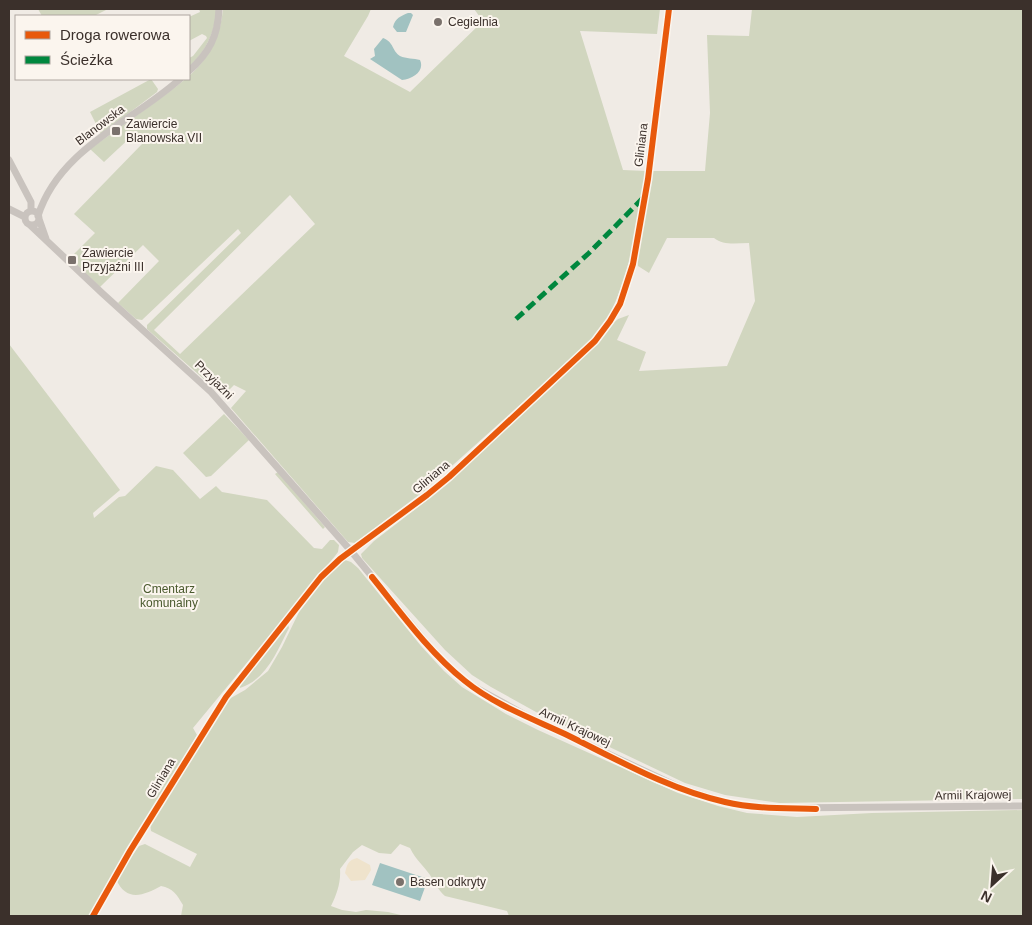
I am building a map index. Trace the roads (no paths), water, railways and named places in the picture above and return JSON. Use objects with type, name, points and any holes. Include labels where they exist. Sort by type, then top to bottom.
[{"type":"street","points":[[190,70],[204,55],[214,39],[218,26],[219,9]]},
{"type":"street","name":"Gliniana","points":[[93,916],[134,843],[226,697],[322,577],[350,551],[449,477],[595,342],[610,321],[620,304],[634,264],[648,179],[670,9]]},
{"type":"street","name":"Blanowska","points":[[38,217],[44,200],[64,170],[75,158],[179,80]]},
{"type":"street","points":[[9,160],[31,208],[38,217],[36,224],[30,225],[26,222],[25,217],[9,209]]},
{"type":"street","name":"Blanowska","points":[[31,208],[44,200]]},
{"type":"street","points":[[25,217],[31,208]]},
{"type":"street","name":"Przyjaźni","points":[[38,217],[47,240]]},
{"type":"street","name":"Przyjaźni","points":[[30,225],[207,387],[350,551]]},
{"type":"street","name":"Armii Krajowej","points":[[350,551],[425,641],[467,683],[529,718],[683,789],[725,802],[766,808],[1023,806]]},
{"type":"water","points":[[408,13],[413,15],[406,32],[397,32],[393,27],[395,21]]},
{"type":"water","points":[[383,38],[389,42],[400,56],[420,60],[421,68],[417,74],[402,80],[370,59],[375,56],[374,49]]},
{"type":"water","name":"Basen odkryty","points":[[380,863],[428,879],[420,901],[372,885]]},
{"type":"waterway","points":[[417,916],[423,916]]},
{"type":"place","name":"Cegielnia","points":[[438,22]]},
{"type":"place","name":"Zawiercie Blanowska VII","points":[[116,131]]},
{"type":"place","name":"Zawiercie Przyjaźni III","points":[[72,260]]},
{"type":"place","name":"Basen odkryty","points":[[400,882]]},
{"type":"park label","name":"Cmentarz komunalny","points":[[169,596]]}]
